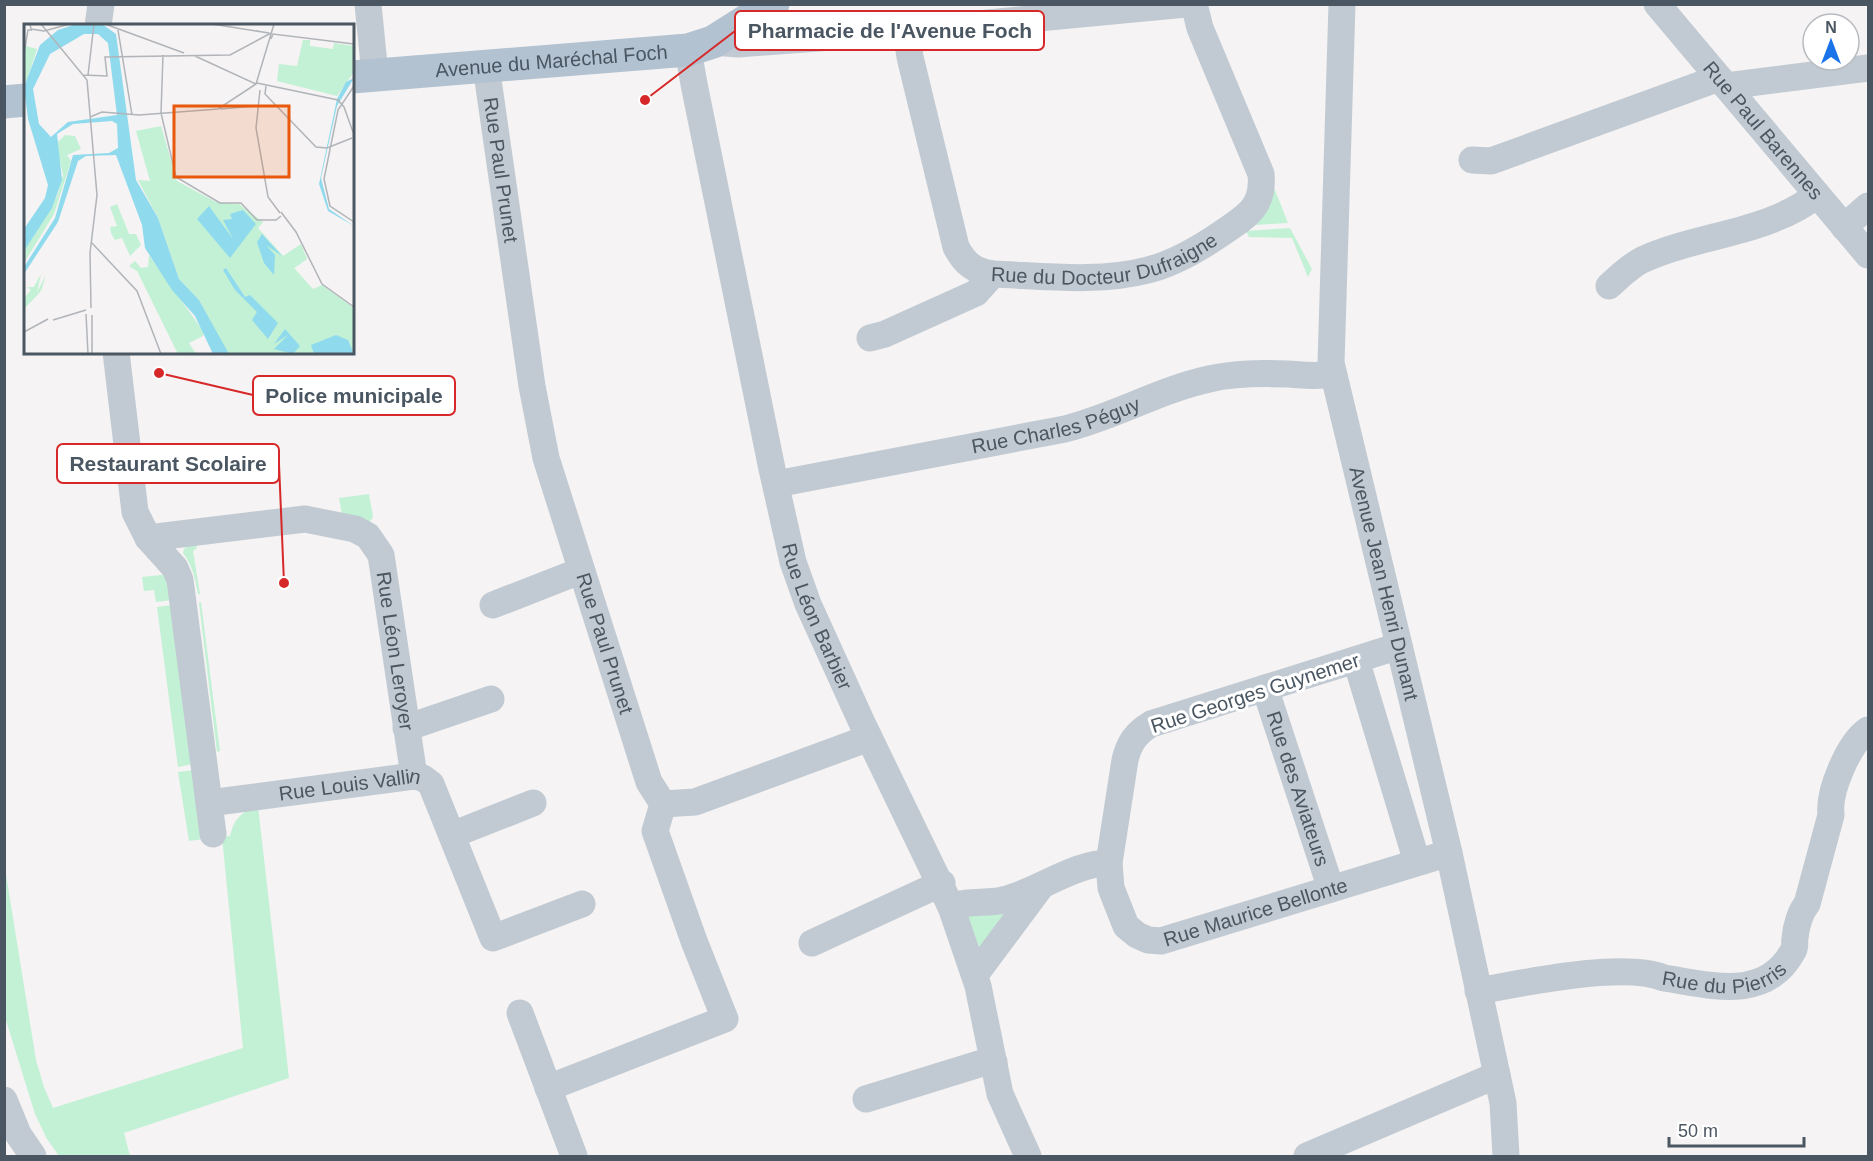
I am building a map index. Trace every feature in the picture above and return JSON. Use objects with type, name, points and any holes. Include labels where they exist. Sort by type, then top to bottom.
[{"type":"main road","name":"Avenue du Maréchal Foch","points":[[364,76],[701,46],[773,4]]},
{"type":"main road","points":[[4,102],[24,100]]},
{"type":"street","points":[[98,24],[101,4]]},
{"type":"street","points":[[364,76],[368,4]]},
{"type":"street","points":[[701,46],[906,31],[1186,4]]},
{"type":"street","name":"Rue du Docteur Dufraigne","points":[[906,31],[910,57],[956,248],[968,266],[980,272],[993,274],[1091,278],[1119,276],[1149,270],[1177,260],[1205,245],[1241,221],[1253,210],[1262,188],[1261,174],[1200,28],[1194,4]]},
{"type":"street","name":"Avenue Jean Henri Dunant","points":[[1342,4],[1330,349],[1333,374],[1449,853],[1503,1103],[1506,1156]]},
{"type":"street","name":"Rue Paul Barennes","points":[[1657,4],[1869,255]]},
{"type":"street","name":"Rue Léon Barbier","points":[[701,46],[694,84],[793,562],[808,604],[869,738],[946,895],[975,975],[1000,1094],[1028,1156]]},
{"type":"street","name":"Rue Paul Prunet","points":[[486,66],[532,386],[546,458],[580,571],[649,782],[663,804]]},
{"type":"street","points":[[1472,160],[1491,161],[1723,82],[1869,68]]},
{"type":"street","points":[[1609,286],[1640,261],[1673,248],[1780,218],[1817,195]]},
{"type":"street","points":[[1844,227],[1869,206]]},
{"type":"street","points":[[870,338],[885,334],[976,293],[993,274]]},
{"type":"street","points":[[116,354],[135,512],[148,538],[175,568],[180,580],[213,834]]},
{"type":"street","name":"Rue Charles Péguy","points":[[776,484],[1065,429],[1100,419],[1207,379],[1255,373],[1314,377],[1333,374]]},
{"type":"street","name":"Rue Léon Leroyer","points":[[148,538],[305,519],[355,529],[368,536],[381,555],[414,776]]},
{"type":"street","points":[[493,605],[580,571]]},
{"type":"street","name":"Rue Georges Guynemer","points":[[1109,863],[1127,749],[1134,738],[1151,724],[1399,646]]},
{"type":"street","points":[[1356,660],[1417,862]]},
{"type":"street","name":"Rue des Aviateurs","points":[[1265,688],[1331,890]]},
{"type":"street","points":[[406,728],[491,699]]},
{"type":"street","name":"Rue du Pierris","points":[[1478,991],[1582,974],[1612,972],[1655,974],[1664,978],[1728,987],[1747,986],[1765,980],[1781,969],[1795,949],[1794,940],[1802,909],[1807,904],[1831,814],[1830,806],[1837,777],[1842,772],[1849,751],[1869,730]]},
{"type":"street","points":[[548,1088],[725,1019],[694,941],[655,831],[663,804],[695,802],[869,738]]},
{"type":"street","name":"Rue Louis Vallin","points":[[209,803],[414,776],[423,778],[431,784],[493,938],[582,904]]},
{"type":"street","points":[[452,835],[533,802]]},
{"type":"street","name":"Rue Maurice Bellonte","points":[[1109,863],[1111,888],[1126,926],[1137,935],[1149,940],[1161,941],[1449,853]]},
{"type":"street","points":[[812,943],[946,895],[958,904],[1004,900],[1099,863],[1109,863]]},
{"type":"street","points":[[975,975],[1043,884]]},
{"type":"street","points":[[520,1013],[574,1156]]},
{"type":"street","points":[[866,1098],[979,1064],[994,1062]]},
{"type":"street","points":[[1307,1156],[1497,1075]]},
{"type":"street","points":[[4,1100],[18,1134],[33,1156]]},
{"type":"green space","points":[[1275,190],[1288,223],[1255,225]]},
{"type":"green space","points":[[1290,228],[1312,269],[1308,277],[1292,238],[1249,237],[1246,231]]},
{"type":"green space","points":[[369,494],[373,517],[369,523],[342,514],[339,498]]},
{"type":"green space","points":[[196,545],[197,548],[193,551],[200,594],[198,594],[191,567],[183,553],[187,546]]},
{"type":"green space","points":[[170,574],[173,600],[156,602],[154,590],[144,591],[142,577]]},
{"type":"green space","points":[[201,602],[220,751],[217,752],[199,603]]},
{"type":"green space","points":[[173,605],[193,764],[178,767],[157,607]]},
{"type":"green space","points":[[195,770],[204,839],[189,841],[178,772]]},
{"type":"green space","points":[[258,806],[289,1078],[124,1133],[130,1156],[59,1156],[47,1139],[35,1114],[5,1017],[4,862],[36,1060],[53,1108],[243,1048],[222,837],[230,836],[238,818]]},
{"type":"green space","points":[[1022,901],[986,949],[975,945],[964,917]]},
{"type":"place","name":"Pharmacie de l'Avenue Foch","points":[[645,100]]},
{"type":"place","name":"Police municipale","points":[[159,373]]},
{"type":"place","name":"Restaurant Scolaire","points":[[284,583]]}]
